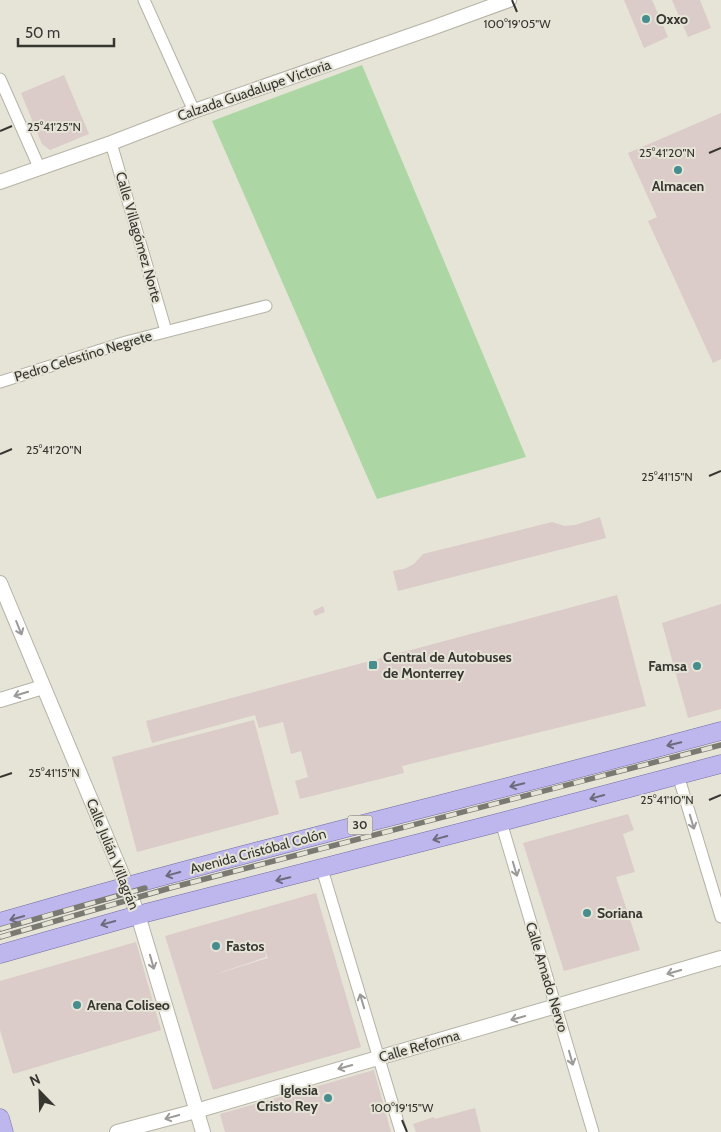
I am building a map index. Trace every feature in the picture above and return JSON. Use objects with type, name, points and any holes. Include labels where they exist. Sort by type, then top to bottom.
[{"type":"main road","name":"Avenida Cristóbal Colón","points":[[0,922],[235,857],[721,731]]},
{"type":"main road","name":"30","points":[[0,954],[138,915],[322,869],[721,764]]},
{"type":"main road","points":[[0,1118],[4,1132]]},
{"type":"street","points":[[144,0],[194,111]]},
{"type":"street","name":"Calzada Guadalupe Victoria","points":[[0,182],[111,143],[194,111],[509,0]]},
{"type":"street","points":[[0,79],[39,167]]},
{"type":"street","name":"Calle Villagómez Norte","points":[[111,143],[166,331]]},
{"type":"street","name":"Pedro Celestino Negrete","points":[[0,382],[126,342],[266,306]]},
{"type":"street","name":"Calle Julián Villagrán","points":[[0,583],[138,915],[203,1132]]},
{"type":"street","points":[[0,700],[43,687]]},
{"type":"street","points":[[678,775],[721,917]]},
{"type":"street","name":"Calle Amado Nervo","points":[[501,822],[593,1132]]},
{"type":"street","points":[[322,869],[400,1132]]},
{"type":"street","name":"Calle Reforma","points":[[117,1132],[196,1111],[721,958]]},
{"type":"green space","points":[[362,65],[526,457],[377,499],[212,121]]},
{"type":"building","name":"Oxxo","points":[[624,0],[652,0],[668,37],[644,48]]},
{"type":"building","name":"Oxxo","points":[[672,0],[700,0],[711,28],[688,37]]},
{"type":"building","points":[[64,75],[89,134],[50,150],[42,144],[21,93]]},
{"type":"building","points":[[721,113],[721,359],[713,363],[648,221],[657,217],[628,153]]},
{"type":"building","points":[[600,517],[606,538],[398,591],[393,571],[404,569],[414,564],[423,554],[552,522],[565,526],[575,525]]},
{"type":"building","points":[[617,595],[646,706],[402,766],[404,773],[300,799],[295,781],[308,777],[301,751],[291,754],[283,722],[259,728],[255,715],[152,743],[146,721]]},
{"type":"building","name":"Famsa","points":[[721,604],[721,709],[688,718],[662,623]]},
{"type":"building","points":[[323,606],[325,612],[315,616],[313,611]]},
{"type":"building","points":[[254,720],[279,814],[137,852],[112,757]]},
{"type":"building","name":"Soriana","points":[[628,814],[634,830],[623,834],[635,872],[616,877],[640,950],[564,971],[523,843]]},
{"type":"building","points":[[316,893],[361,1047],[213,1090],[165,936]],"holes":[[[264,949],[268,958],[210,976],[266,957]]]},
{"type":"building","name":"Arena Coliseo","points":[[136,942],[161,1030],[13,1074],[0,1030],[0,981]]},
{"type":"building","name":"Iglesia Cristo Rey","points":[[374,1070],[391,1132],[225,1132],[220,1114]]},
{"type":"building","points":[[475,1108],[481,1132],[416,1132],[413,1124],[434,1117],[435,1119]]},
{"type":"railway","points":[[0,937],[170,888],[721,745]]},
{"type":"railway","points":[[0,929],[145,888]]},
{"type":"place","name":"Oxxo","points":[[646,19]]},
{"type":"place","name":"Almacen","points":[[678,170]]},
{"type":"place","name":"Central de Autobuses de Monterrey","points":[[373,665]]},
{"type":"place","name":"Famsa","points":[[697,666]]},
{"type":"place","name":"Soriana","points":[[587,913]]},
{"type":"place","name":"Fastos","points":[[216,946]]},
{"type":"place","name":"Arena Coliseo","points":[[77,1005]]},
{"type":"place","name":"Iglesia Cristo Rey","points":[[328,1098]]}]
